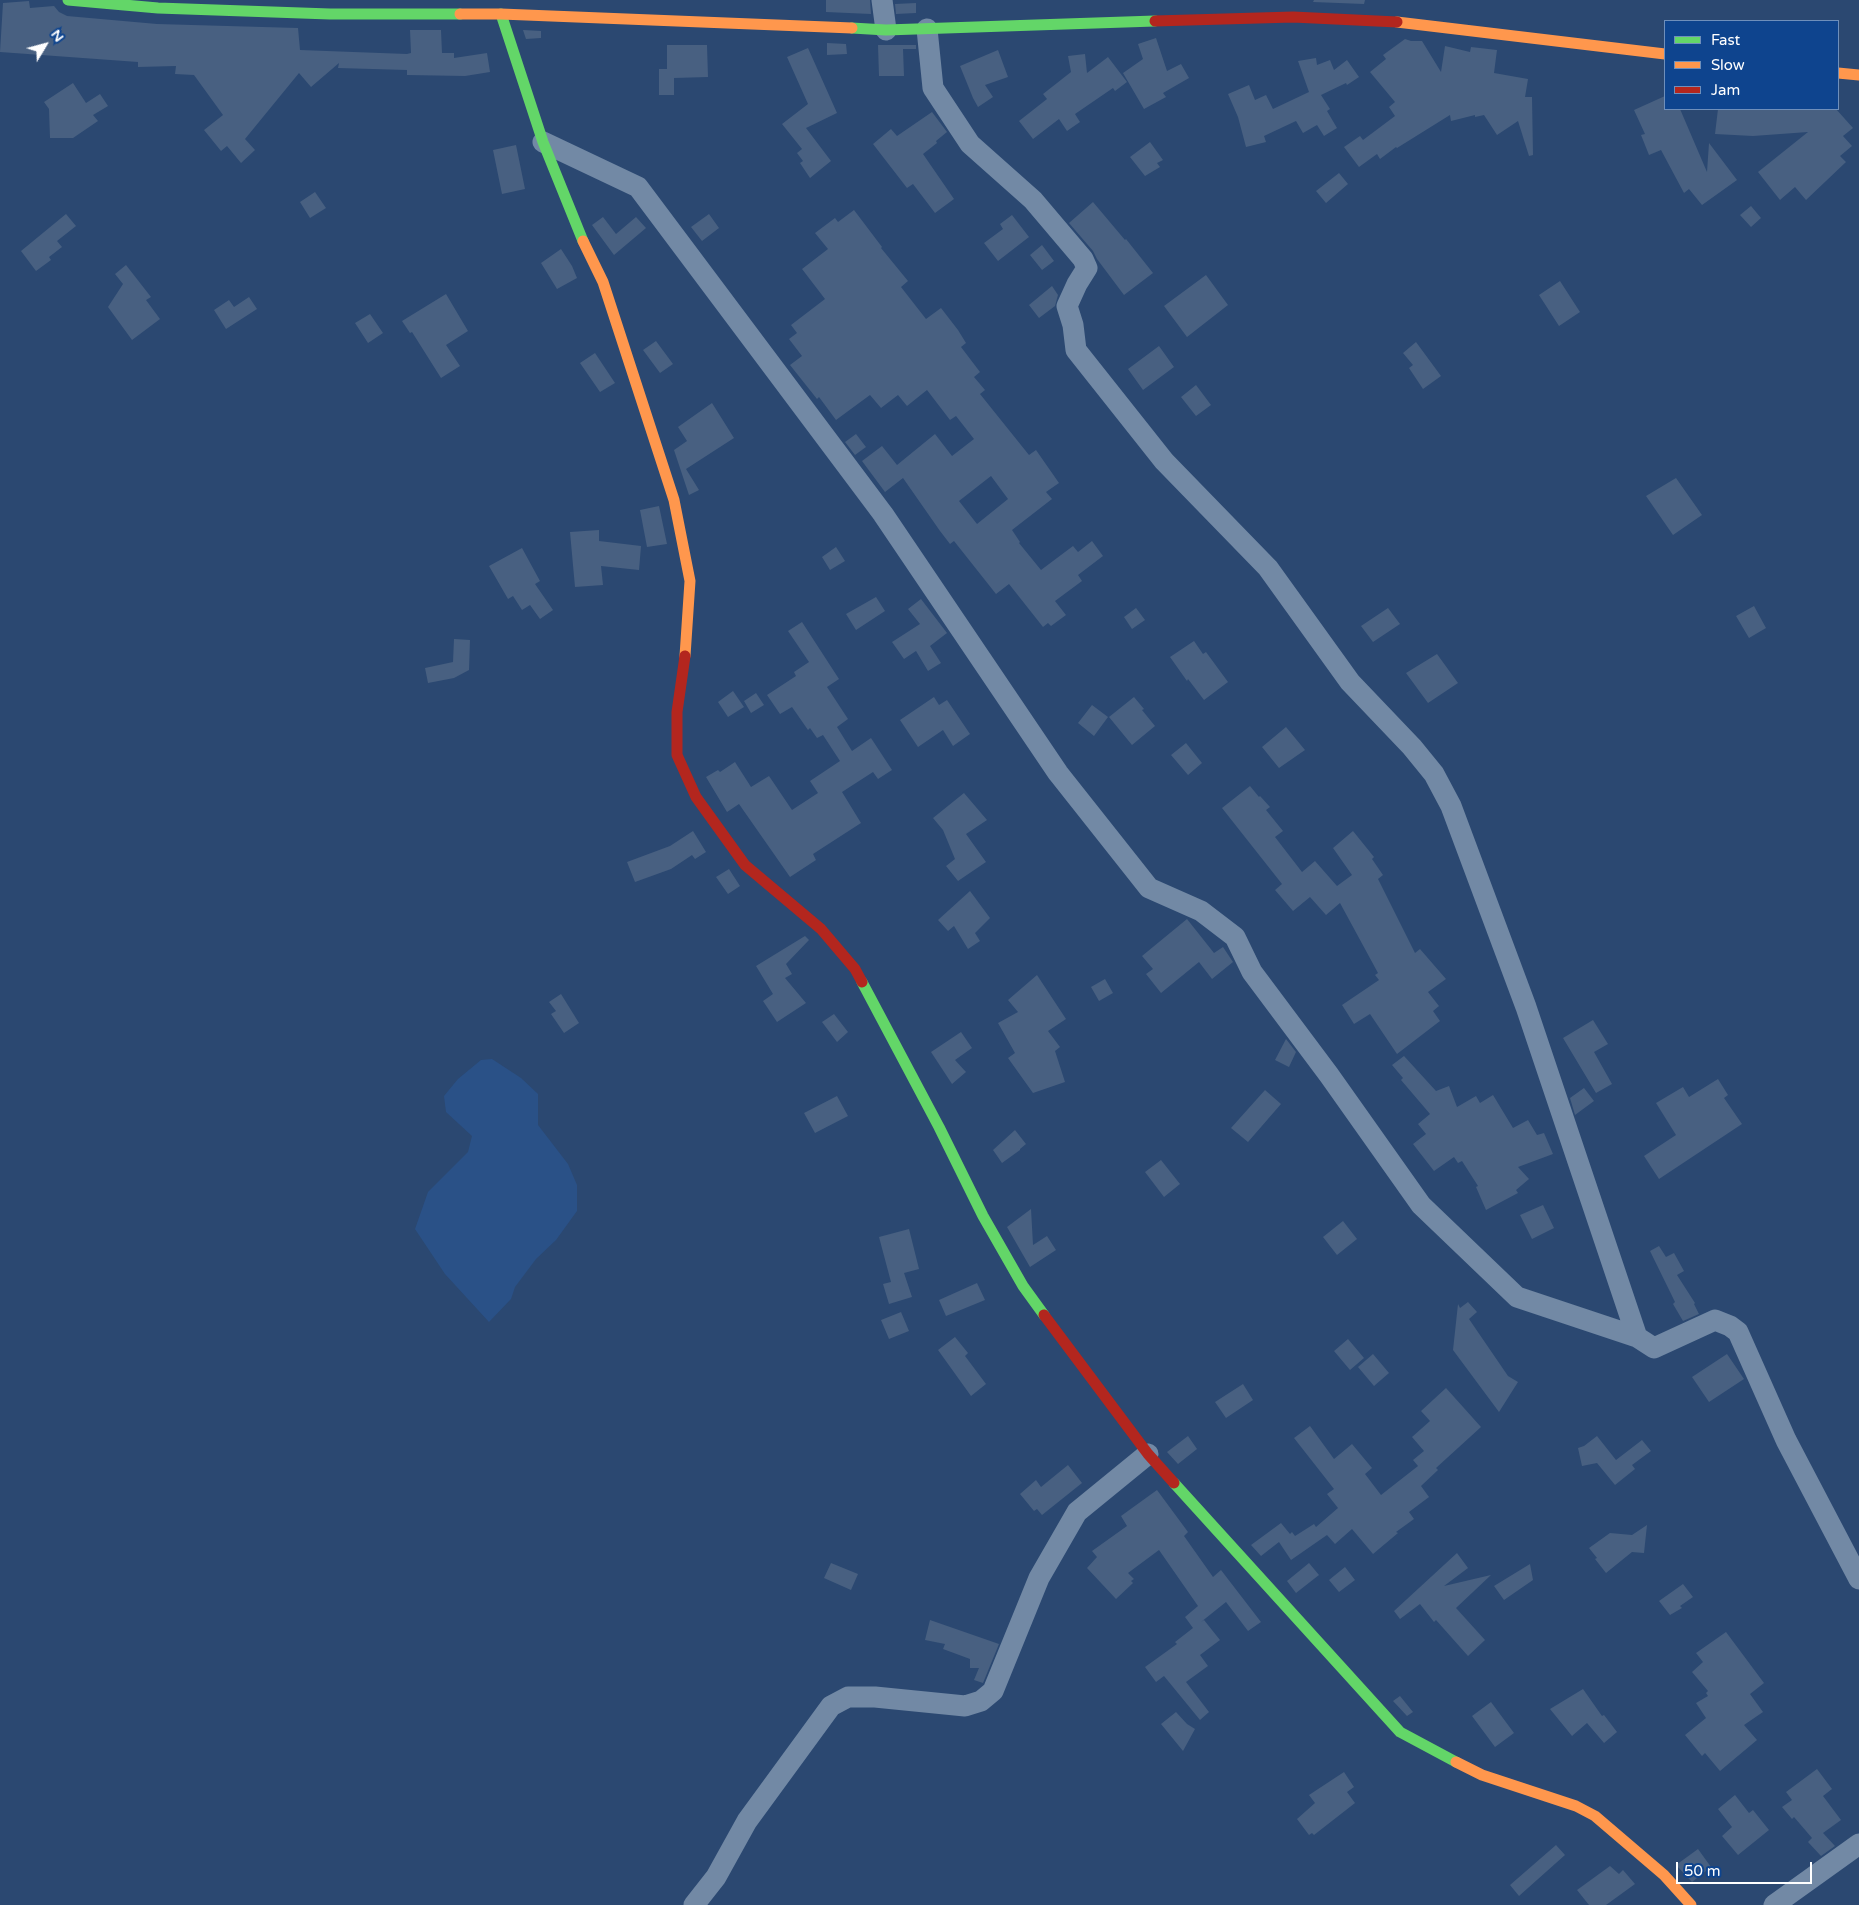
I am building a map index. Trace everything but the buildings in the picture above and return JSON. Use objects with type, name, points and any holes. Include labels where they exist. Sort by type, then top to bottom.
[{"type":"street","points":[[68,0],[158,8],[330,14],[501,14],[886,30],[1293,16],[1389,21],[1664,54]]},
{"type":"street","points":[[882,0],[886,30]]},
{"type":"street","points":[[501,14],[542,142],[579,234],[603,282],[674,500],[690,582],[684,660],[677,712],[678,756],[696,797],[745,865],[821,929],[854,970],[939,1127],[983,1216],[1023,1286],[1148,1454],[1400,1732],[1482,1775],[1576,1806],[1596,1816],[1664,1875],[1691,1905]]},
{"type":"street","points":[[927,29],[933,88],[970,144],[1033,200],[1083,259],[1087,268],[1067,306],[1073,325],[1076,350],[1164,461],[1268,568],[1350,682],[1412,747],[1434,774],[1451,806],[1526,1007],[1637,1337]]},
{"type":"street","points":[[1839,73],[1859,75]]},
{"type":"street","points":[[542,142],[638,187],[883,514],[1058,773],[1149,888],[1201,911],[1235,937],[1252,972],[1329,1074],[1421,1205],[1517,1297],[1637,1337],[1654,1348],[1715,1320],[1730,1326],[1738,1332],[1786,1440],[1859,1579]]},
{"type":"street","points":[[694,1905],[716,1877],[747,1821],[831,1706],[848,1697],[875,1697],[965,1706],[980,1701],[993,1691],[1038,1578],[1077,1512],[1148,1454]]},
{"type":"street","points":[[1774,1905],[1859,1844]]},
{"type":"water","points":[[492,1059],[521,1078],[538,1094],[538,1125],[568,1164],[577,1185],[577,1211],[556,1240],[536,1259],[515,1287],[511,1299],[489,1322],[445,1274],[415,1229],[428,1192],[468,1152],[472,1136],[446,1112],[444,1096],[458,1079],[481,1060]]},
{"type":"traffic: fast","points":[[68,0],[158,8],[330,14],[460,14]]},
{"type":"traffic: fast","points":[[501,14],[543,142],[583,241]]},
{"type":"traffic: fast","points":[[852,28],[886,30],[1155,21]]},
{"type":"traffic: fast","points":[[862,982],[939,1127],[983,1216],[1023,1286],[1044,1315]]},
{"type":"traffic: fast","points":[[1174,1483],[1400,1732],[1456,1762]]},
{"type":"traffic: slow","points":[[460,14],[852,28]]},
{"type":"traffic: slow","points":[[1397,22],[1664,54]]},
{"type":"traffic: slow","points":[[1839,73],[1859,75]]},
{"type":"traffic: slow","points":[[583,241],[603,282],[674,500],[690,581],[685,656]]},
{"type":"traffic: slow","points":[[1456,1762],[1482,1775],[1576,1806],[1595,1816],[1664,1875],[1691,1905]]},
{"type":"traffic: jam","points":[[1155,21],[1293,17],[1397,22]]},
{"type":"traffic: jam","points":[[685,656],[677,712],[677,755],[696,797],[745,865],[821,929],[855,969],[862,982]]},
{"type":"traffic: jam","points":[[1044,1315],[1148,1454],[1174,1483]]}]
